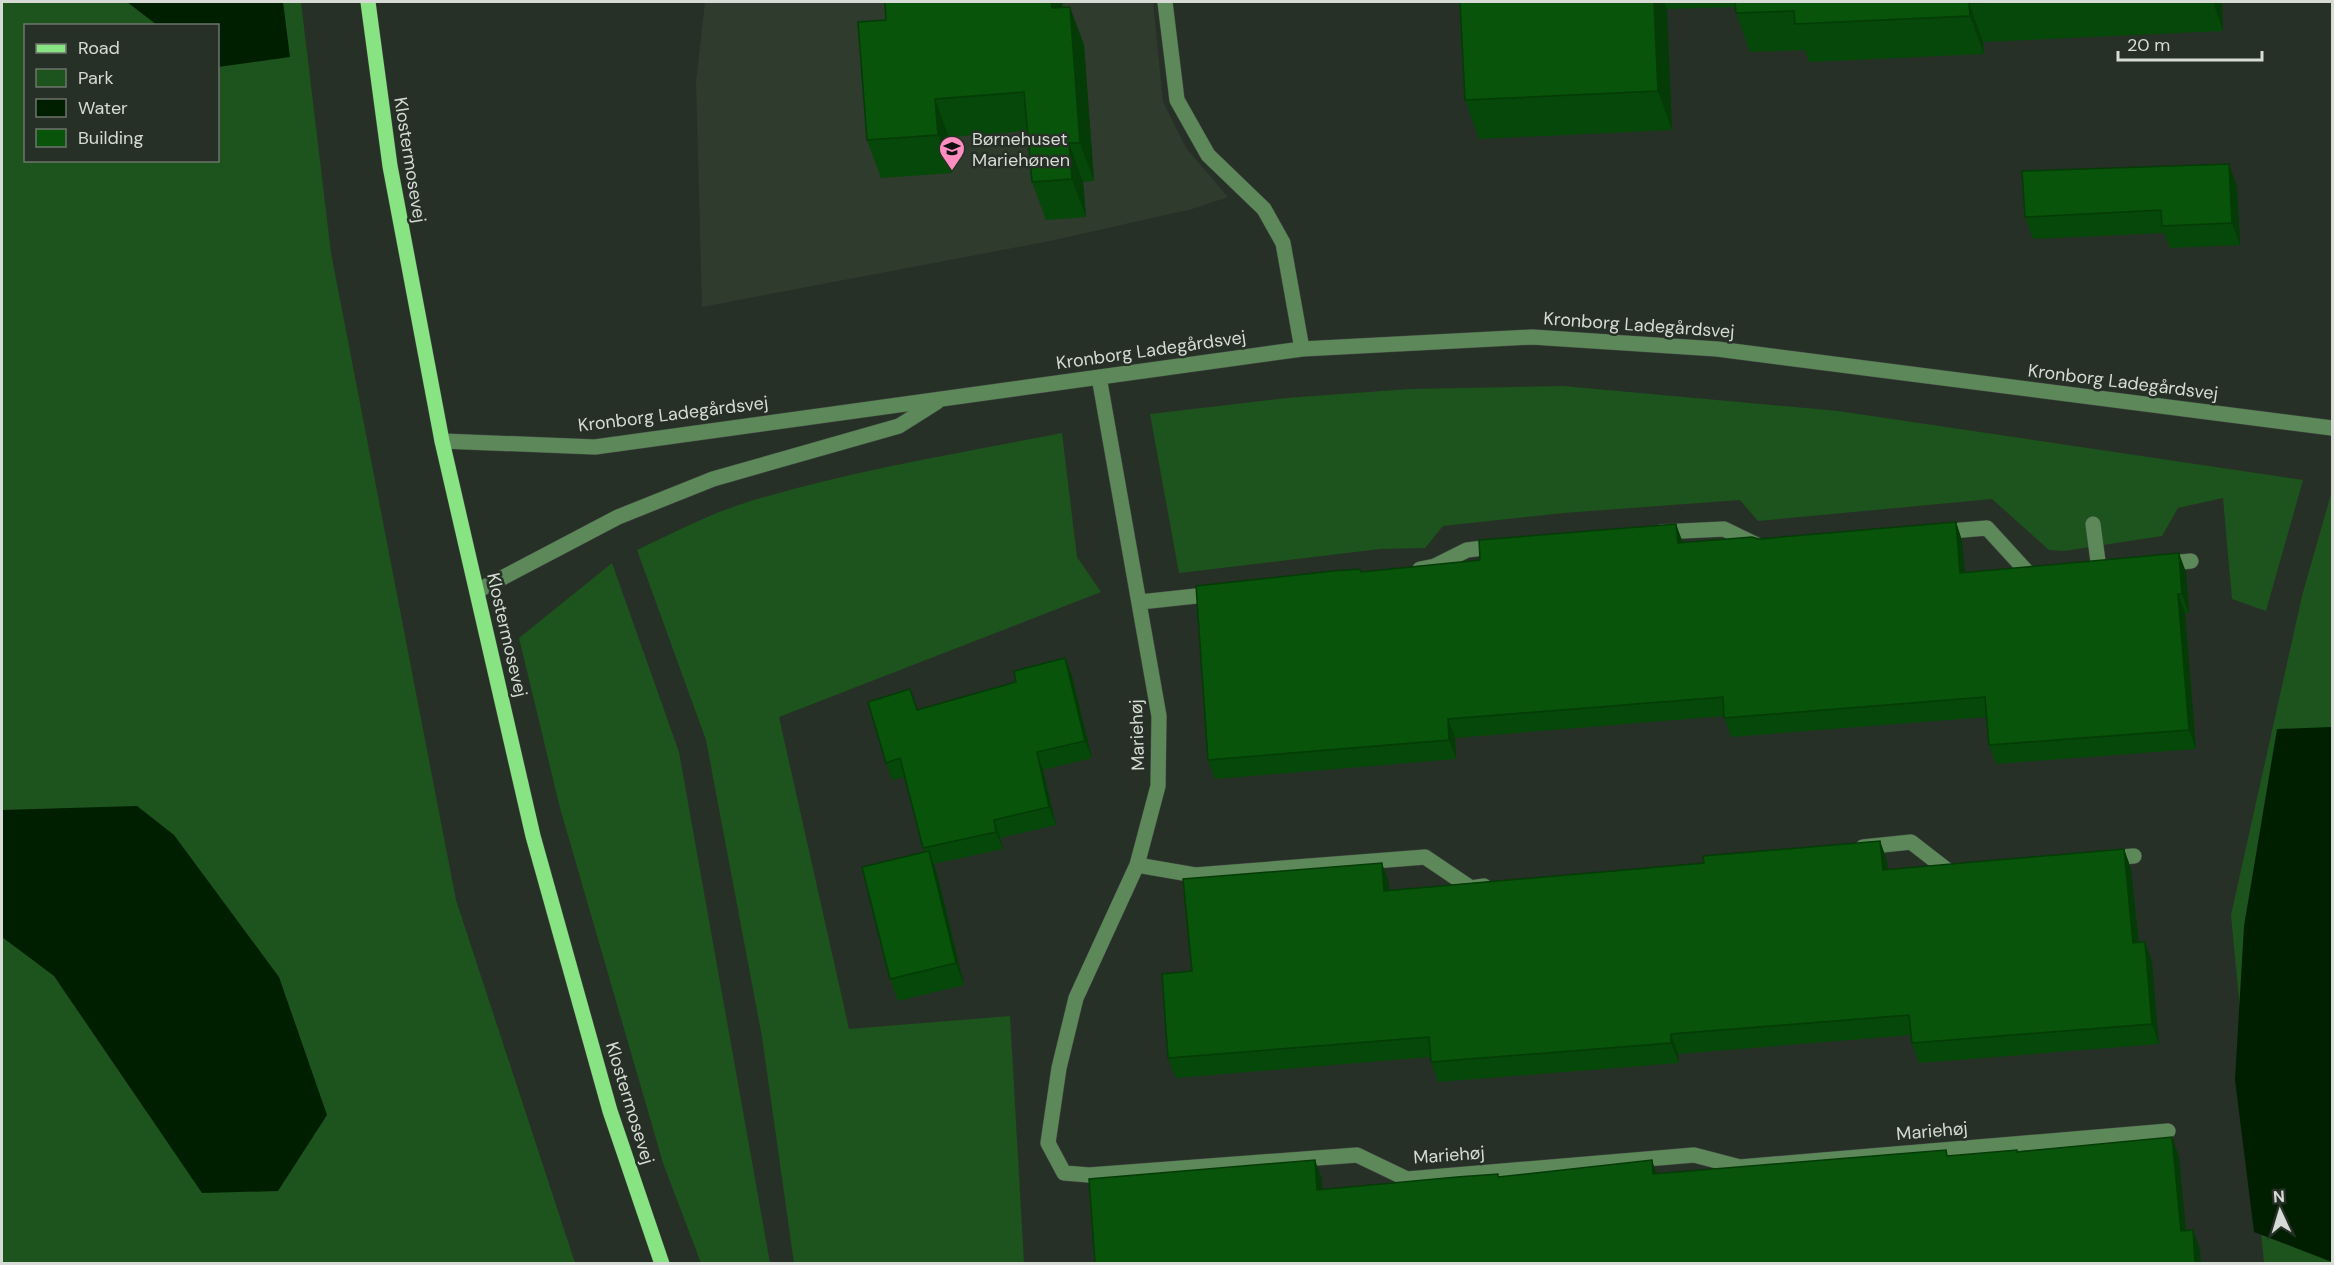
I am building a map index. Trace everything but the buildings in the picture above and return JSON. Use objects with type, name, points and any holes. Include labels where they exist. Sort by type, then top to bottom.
[{"type":"main road","name":"Klostermosevej","points":[[368,2],[390,166],[442,441],[533,836],[610,1111],[662,1263]]},
{"type":"street","points":[[1165,2],[1177,100],[1208,155],[1264,209],[1283,243],[1302,349]]},
{"type":"street","name":"Kronborg Ladegårdsvej","points":[[442,441],[596,447],[1302,349],[1532,337],[1717,349],[2332,428]]},
{"type":"street","name":"Mariehøj","points":[[1100,377],[1159,716],[1158,786],[1137,865],[1076,998],[1059,1068],[1048,1143],[1064,1173],[1089,1175],[1357,1155],[1407,1179],[1695,1155],[1740,1167],[2168,1131]]},
{"type":"street","name":"Kronborg Ladegårdsvej","points":[[477,591],[618,517],[713,479],[899,426],[942,399]]},
{"type":"street","points":[[2093,524],[2099,569]]},
{"type":"street","points":[[1921,534],[1987,528],[2031,576],[2054,573]]},
{"type":"street","points":[[1645,532],[1724,529],[1765,548],[1776,547]]},
{"type":"street","points":[[1400,572],[1435,566],[1467,550],[1511,544]]},
{"type":"street","points":[[2145,565],[2191,561]]},
{"type":"street","points":[[1140,602],[1235,592]]},
{"type":"street","points":[[1851,848],[1911,842],[1951,873],[1974,870]]},
{"type":"street","points":[[2088,860],[2134,856]]},
{"type":"street","points":[[1137,865],[1195,875],[1425,857],[1471,888],[1495,885]]},
{"type":"shaded area","name":"Børnehuset Mariehønen","points":[[705,2],[1153,2],[1163,102],[1186,148],[1228,197],[1192,209],[1050,241],[702,307],[696,82]]},
{"type":"green space","points":[[2,2],[301,2],[331,253],[456,900],[575,1263],[2,1264]]},
{"type":"green space","points":[[1563,386],[1838,411],[2303,480],[2266,611],[2232,599],[2223,498],[2178,508],[2162,536],[2064,551],[2049,550],[1992,499],[1758,521],[1740,500],[1564,513],[1443,526],[1425,548],[1380,549],[1179,573],[1150,414],[1286,398],[1410,389]]},
{"type":"green space","points":[[1062,433],[1077,557],[1101,592],[779,717],[849,1029],[1010,1016],[1024,1263],[794,1263],[762,1037],[706,740],[637,550],[724,510],[792,489],[907,463]]},
{"type":"green space","points":[[2331,494],[2332,1263],[2264,1263],[2231,915],[2302,596]]},
{"type":"green space","points":[[612,563],[679,752],[770,1263],[701,1263],[663,1163],[560,808],[519,638]]},
{"type":"water","points":[[127,2],[283,2],[290,57],[219,67],[219,24],[156,24]]},
{"type":"water","points":[[2332,727],[2332,1262],[2254,1232],[2235,1080],[2244,926],[2277,729]]},
{"type":"water","points":[[137,806],[174,835],[279,977],[327,1115],[278,1191],[202,1193],[54,976],[2,937],[2,810]]},
{"type":"place","name":"Børnehuset Mariehønen","points":[[952,172]]}]
